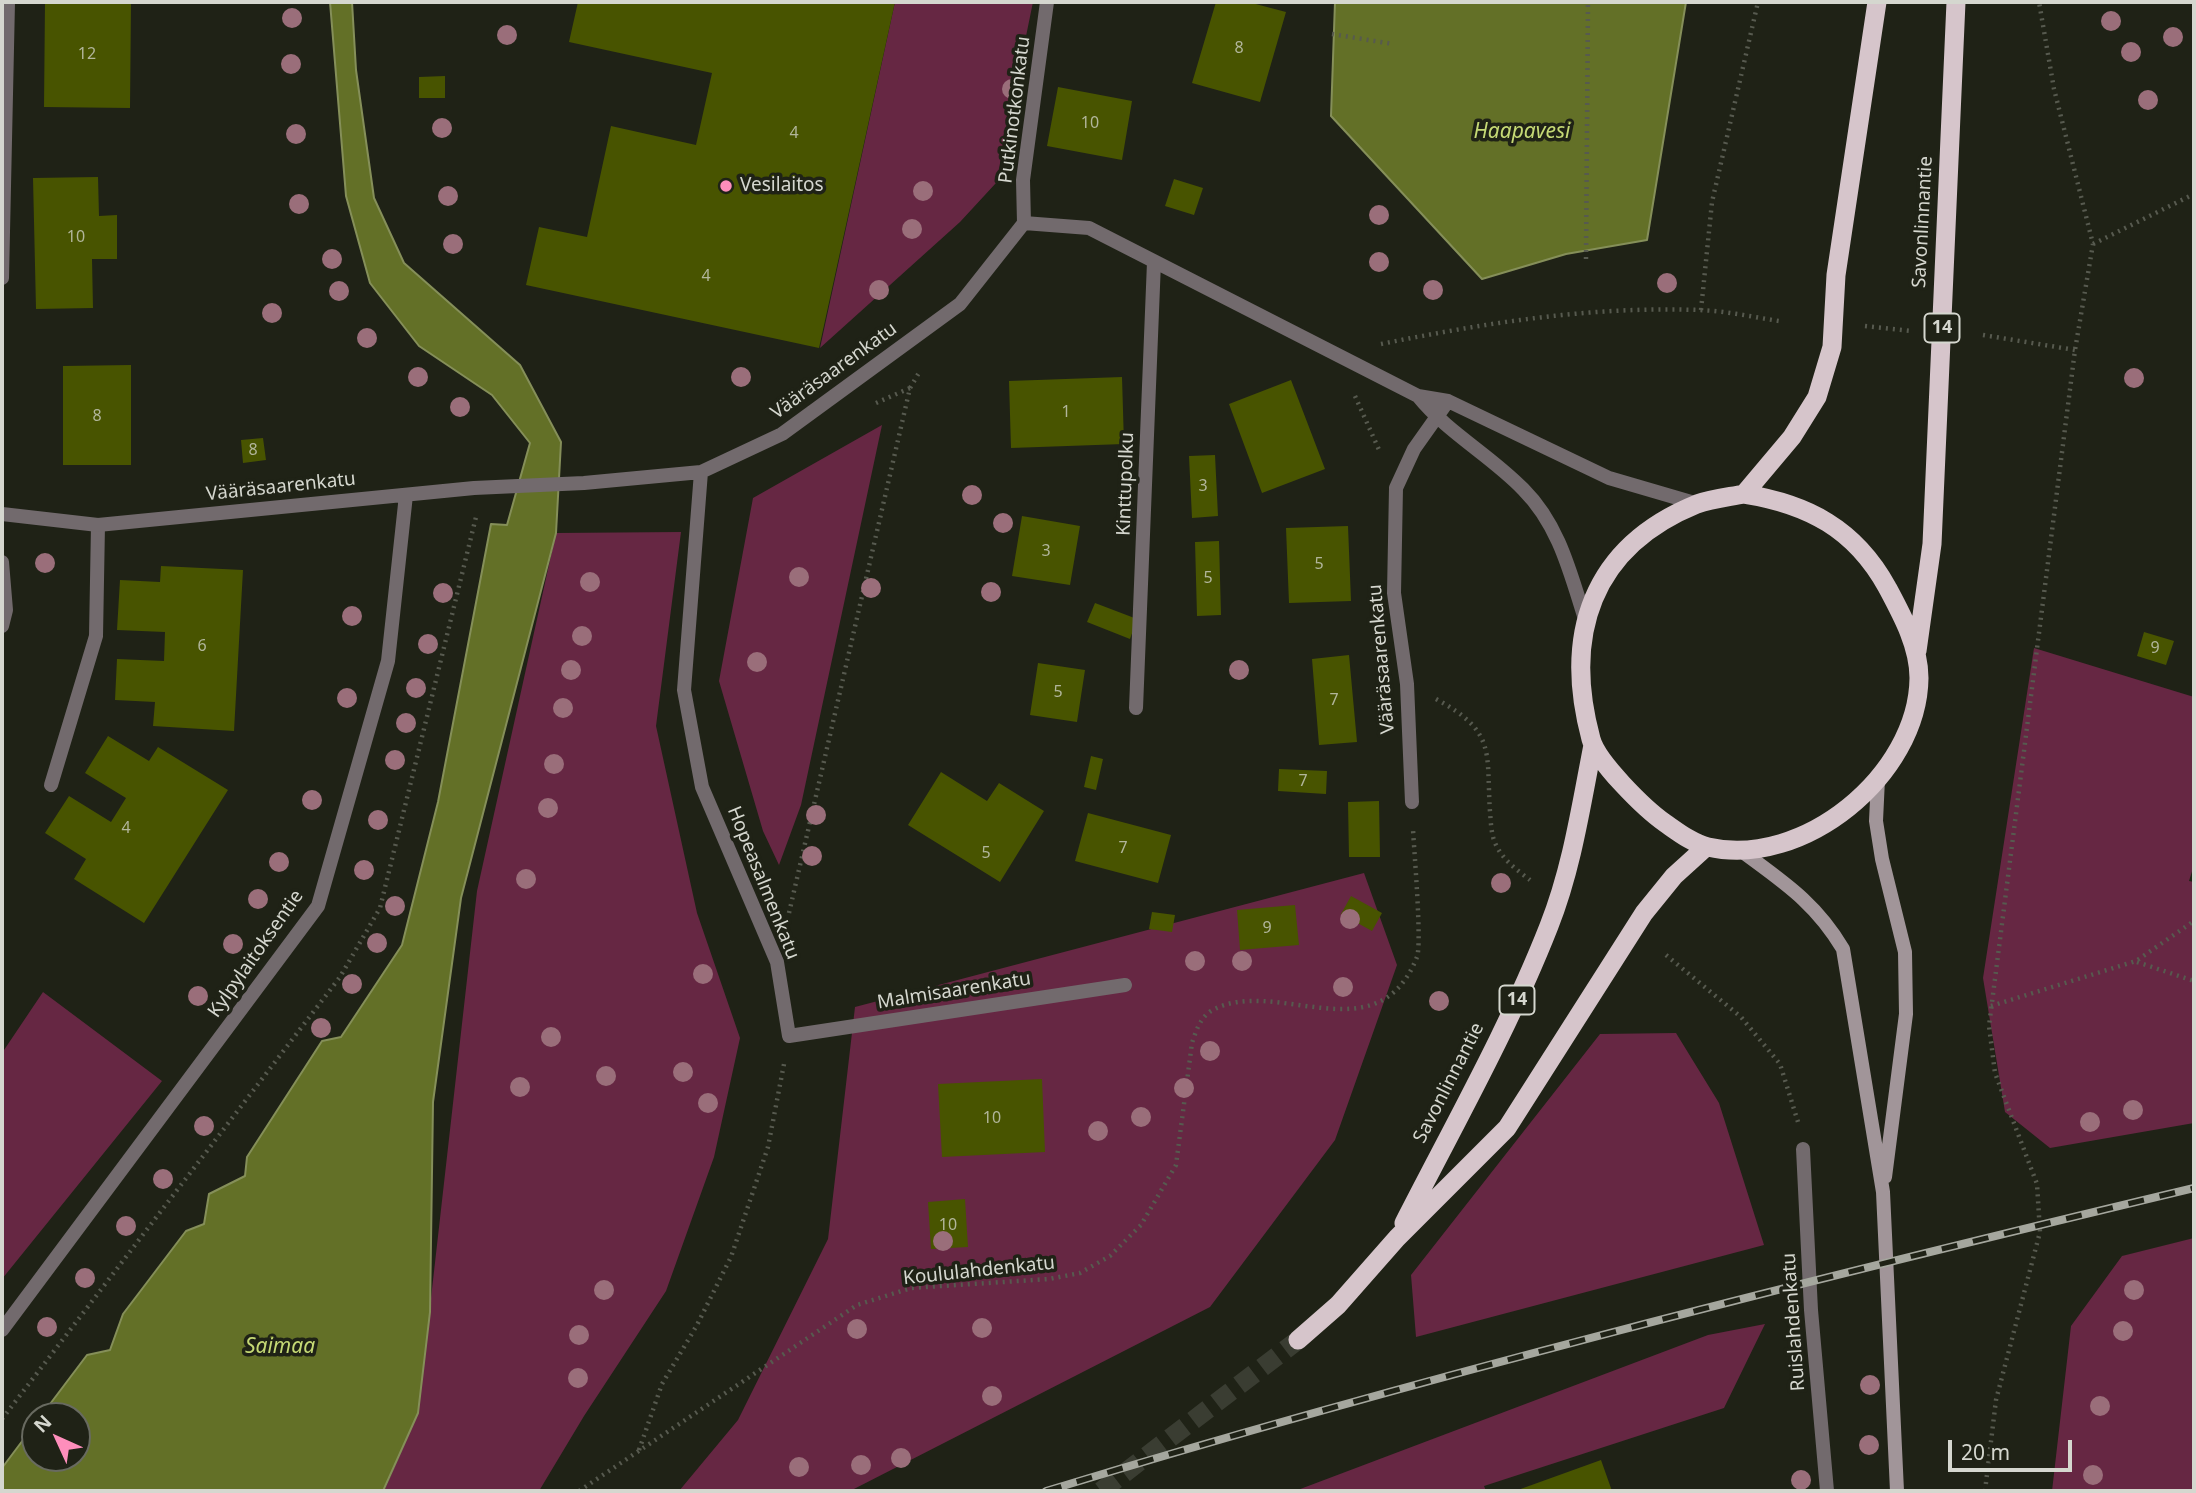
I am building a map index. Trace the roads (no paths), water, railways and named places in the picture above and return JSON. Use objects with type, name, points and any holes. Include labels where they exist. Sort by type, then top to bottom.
[{"type":"highway","points":[[1744,494],[1792,437],[1817,397],[1832,347],[1836,275],[1877,2]]},
{"type":"highway","name":"Savonlinnantie","points":[[1917,653],[1932,544],[1956,2]]},
{"type":"highway","name":"14","points":[[1744,494],[1775,498],[1808,509],[1843,532],[1877,569],[1898,608],[1917,653],[1919,679],[1915,708],[1906,733],[1878,779],[1848,810],[1812,831],[1770,846],[1740,850],[1706,846],[1683,836],[1635,799],[1593,745],[1582,706],[1579,660],[1585,619],[1601,582],[1623,554],[1653,528],[1698,504],[1744,494]]},
{"type":"highway","name":"Savonlinnantie","points":[[1397,1238],[1521,992],[1550,925],[1571,860],[1593,745]]},
{"type":"highway","name":"Savonlinnantie","points":[[1298,1340],[1338,1305],[1397,1238],[1507,1128],[1644,913],[1674,876],[1706,846]]},
{"type":"main road","points":[[1878,779],[1876,821],[1882,859],[1905,953],[1906,1002],[1884,1192]]},
{"type":"main road","points":[[1740,850],[1797,893],[1825,919],[1843,949],[1884,1192],[1897,1491]]},
{"type":"street","points":[[2,278],[8,2]]},
{"type":"street","name":"Putkinotkonkatu","points":[[1024,223],[1023,180],[1047,2]]},
{"type":"street","points":[[1024,223],[1089,228],[1418,396],[1435,417],[1523,489],[1548,520],[1563,550],[1585,619]]},
{"type":"street","name":"Vääräsaarenkatu","points":[[2,514],[98,525],[406,495],[701,472],[782,434],[960,304],[1024,223]]},
{"type":"street","name":"Kinttupolku","points":[[1136,708],[1154,262]]},
{"type":"street","points":[[1418,396],[1448,401],[1609,478],[1698,504]]},
{"type":"street","name":"Vääräsaarenkatu","points":[[1412,802],[1407,684],[1394,593],[1396,488],[1414,449],[1448,401]]},
{"type":"street","name":"Hopeasalmenkatu","points":[[701,472],[684,690],[702,787],[777,962],[789,1036]]},
{"type":"street","name":"Kylpylaitoksentie","points":[[2,1330],[318,906],[388,661],[406,495]]},
{"type":"street","points":[[51,785],[96,636],[98,525]]},
{"type":"street","points":[[2,562],[2,626]]},
{"type":"street","name":"Malmisaarenkatu","points":[[789,1036],[1125,985]]},
{"type":"street","name":"Ruislahdenkatu","points":[[1803,1149],[1811,1310],[1827,1491]]},
{"type":"water","name":"Saimaa","points":[[330,2],[352,2],[356,70],[374,198],[404,263],[520,365],[561,442],[556,533],[461,898],[433,1102],[430,1312],[418,1413],[383,1491],[2,1491],[2,1468],[21,1443],[21,1472],[91,1472],[91,1402],[52,1402],[87,1355],[110,1350],[123,1314],[186,1231],[204,1224],[209,1194],[245,1176],[247,1157],[322,1041],[341,1037],[402,945],[438,802],[491,524],[507,525],[530,443],[492,395],[419,346],[370,283],[346,196]]},
{"type":"water","name":"Haapavesi","points":[[1335,2],[1686,2],[1647,240],[1566,254],[1482,279],[1331,116]]},
{"type":"tunnel","points":[[1101,1491],[1298,1340]]},
{"type":"railway","points":[[1046,1491],[1474,1369],[1906,1258],[2194,1188]]},
{"type":"place","name":"Vesilaitos","points":[[726,186]]}]
